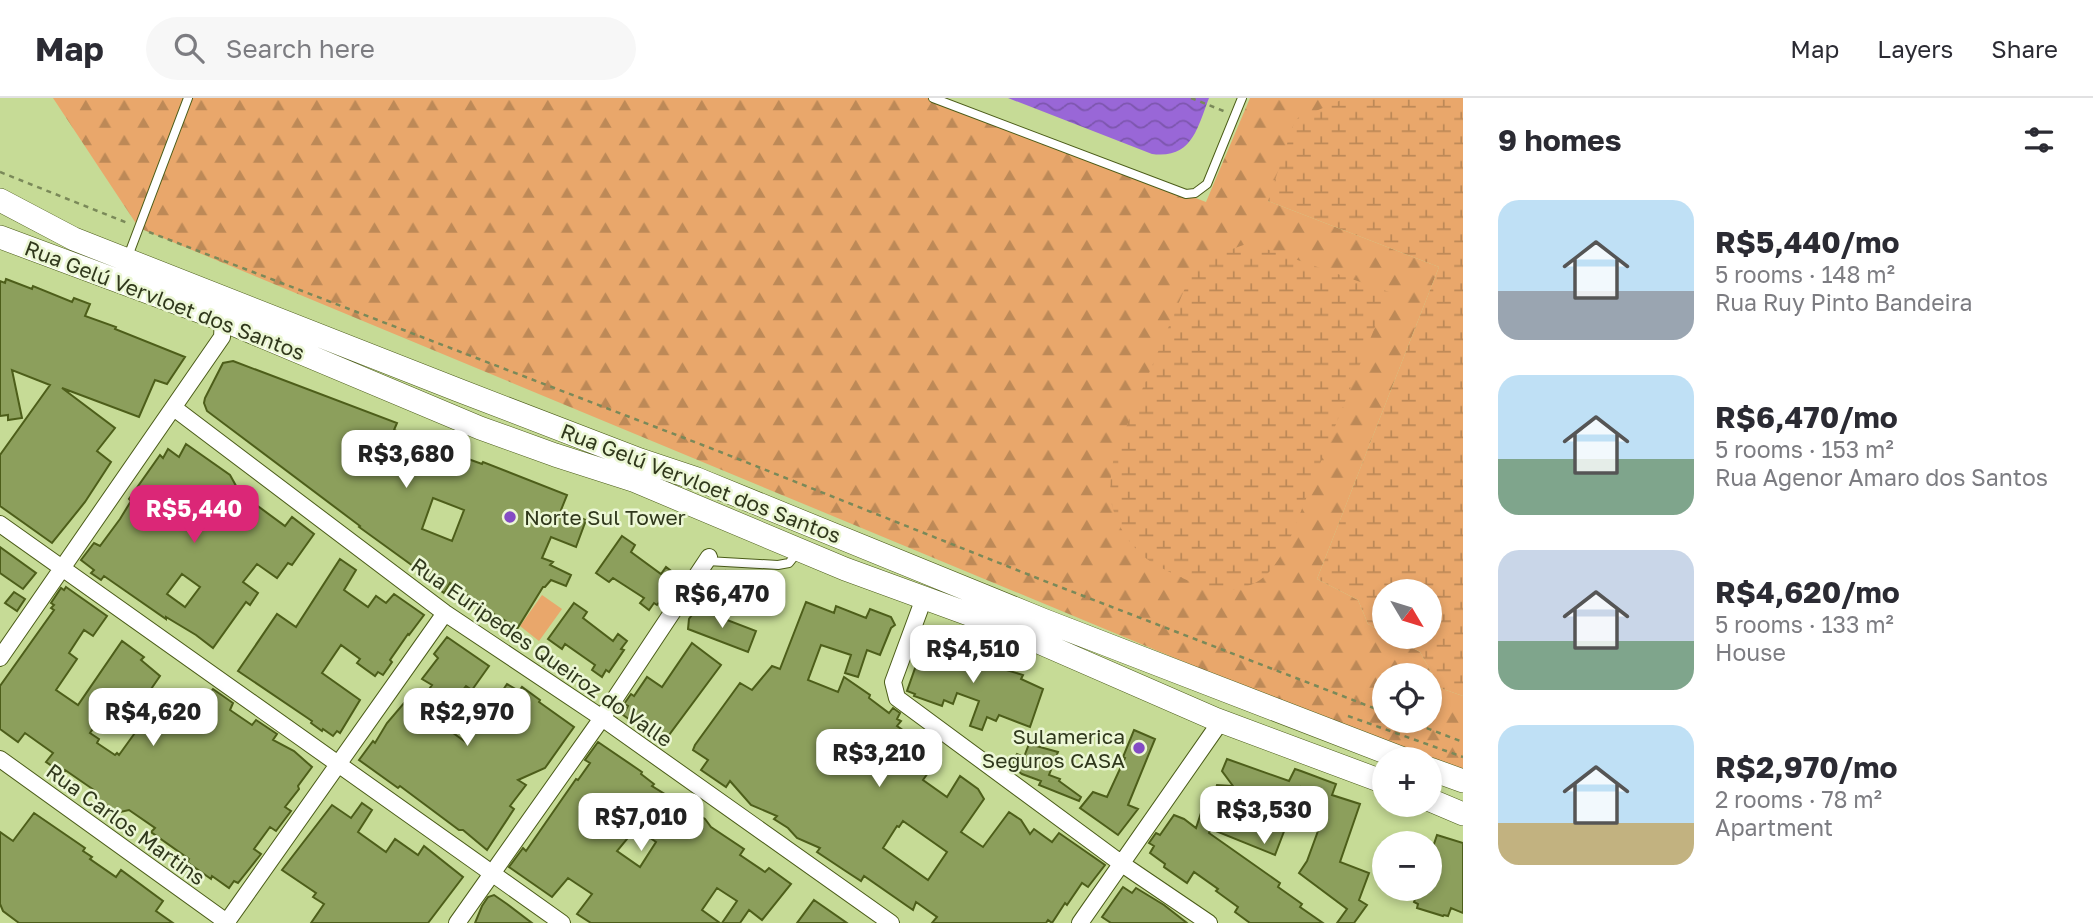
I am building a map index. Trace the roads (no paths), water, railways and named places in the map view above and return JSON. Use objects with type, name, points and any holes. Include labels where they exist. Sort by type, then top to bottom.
[{"type":"main road","name":"Rua Gelú Vervloet dos Santos","points":[[0,200],[74,239],[458,390],[709,484],[1143,659],[1372,747]]},
{"type":"main road","name":"Rua Gelú Vervloet dos Santos","points":[[5,236],[223,320],[480,428],[633,480],[799,551],[1004,627],[1221,721],[1372,778]]},
{"type":"main road","points":[[1442,773],[1463,781]]},
{"type":"main road","points":[[1442,805],[1463,814]]},
{"type":"street","points":[[0,658],[222,337],[223,320]]},
{"type":"street","name":"Rua Euripedes Queiroz do Valle","points":[[174,408],[444,613],[602,718],[891,923]]},
{"type":"street","points":[[0,524],[562,923]]},
{"type":"street","points":[[457,923],[602,718],[708,559]]},
{"type":"street","points":[[924,598],[893,682],[897,698],[1122,864],[1209,923]]},
{"type":"street","points":[[227,923],[444,613]]},
{"type":"street","points":[[1080,923],[1221,721]]},
{"type":"street","name":"Rua Carlos Martins","points":[[0,759],[227,923]]},
{"type":"lane","points":[[127,258],[188,98]]},
{"type":"lane","points":[[933,98],[1186,194],[1195,193],[1207,184],[1242,98]]},
{"type":"lane","points":[[708,559],[778,565],[789,563],[799,551]]},
{"type":"water","points":[[1008,98],[1209,98],[1196,131],[1184,147],[1176,152],[1152,154]]},
{"type":"place","name":"Norte Sul Tower","points":[[510,517]]},
{"type":"place","name":"Sulamerica Seguros CASA","points":[[1139,748]]}]
